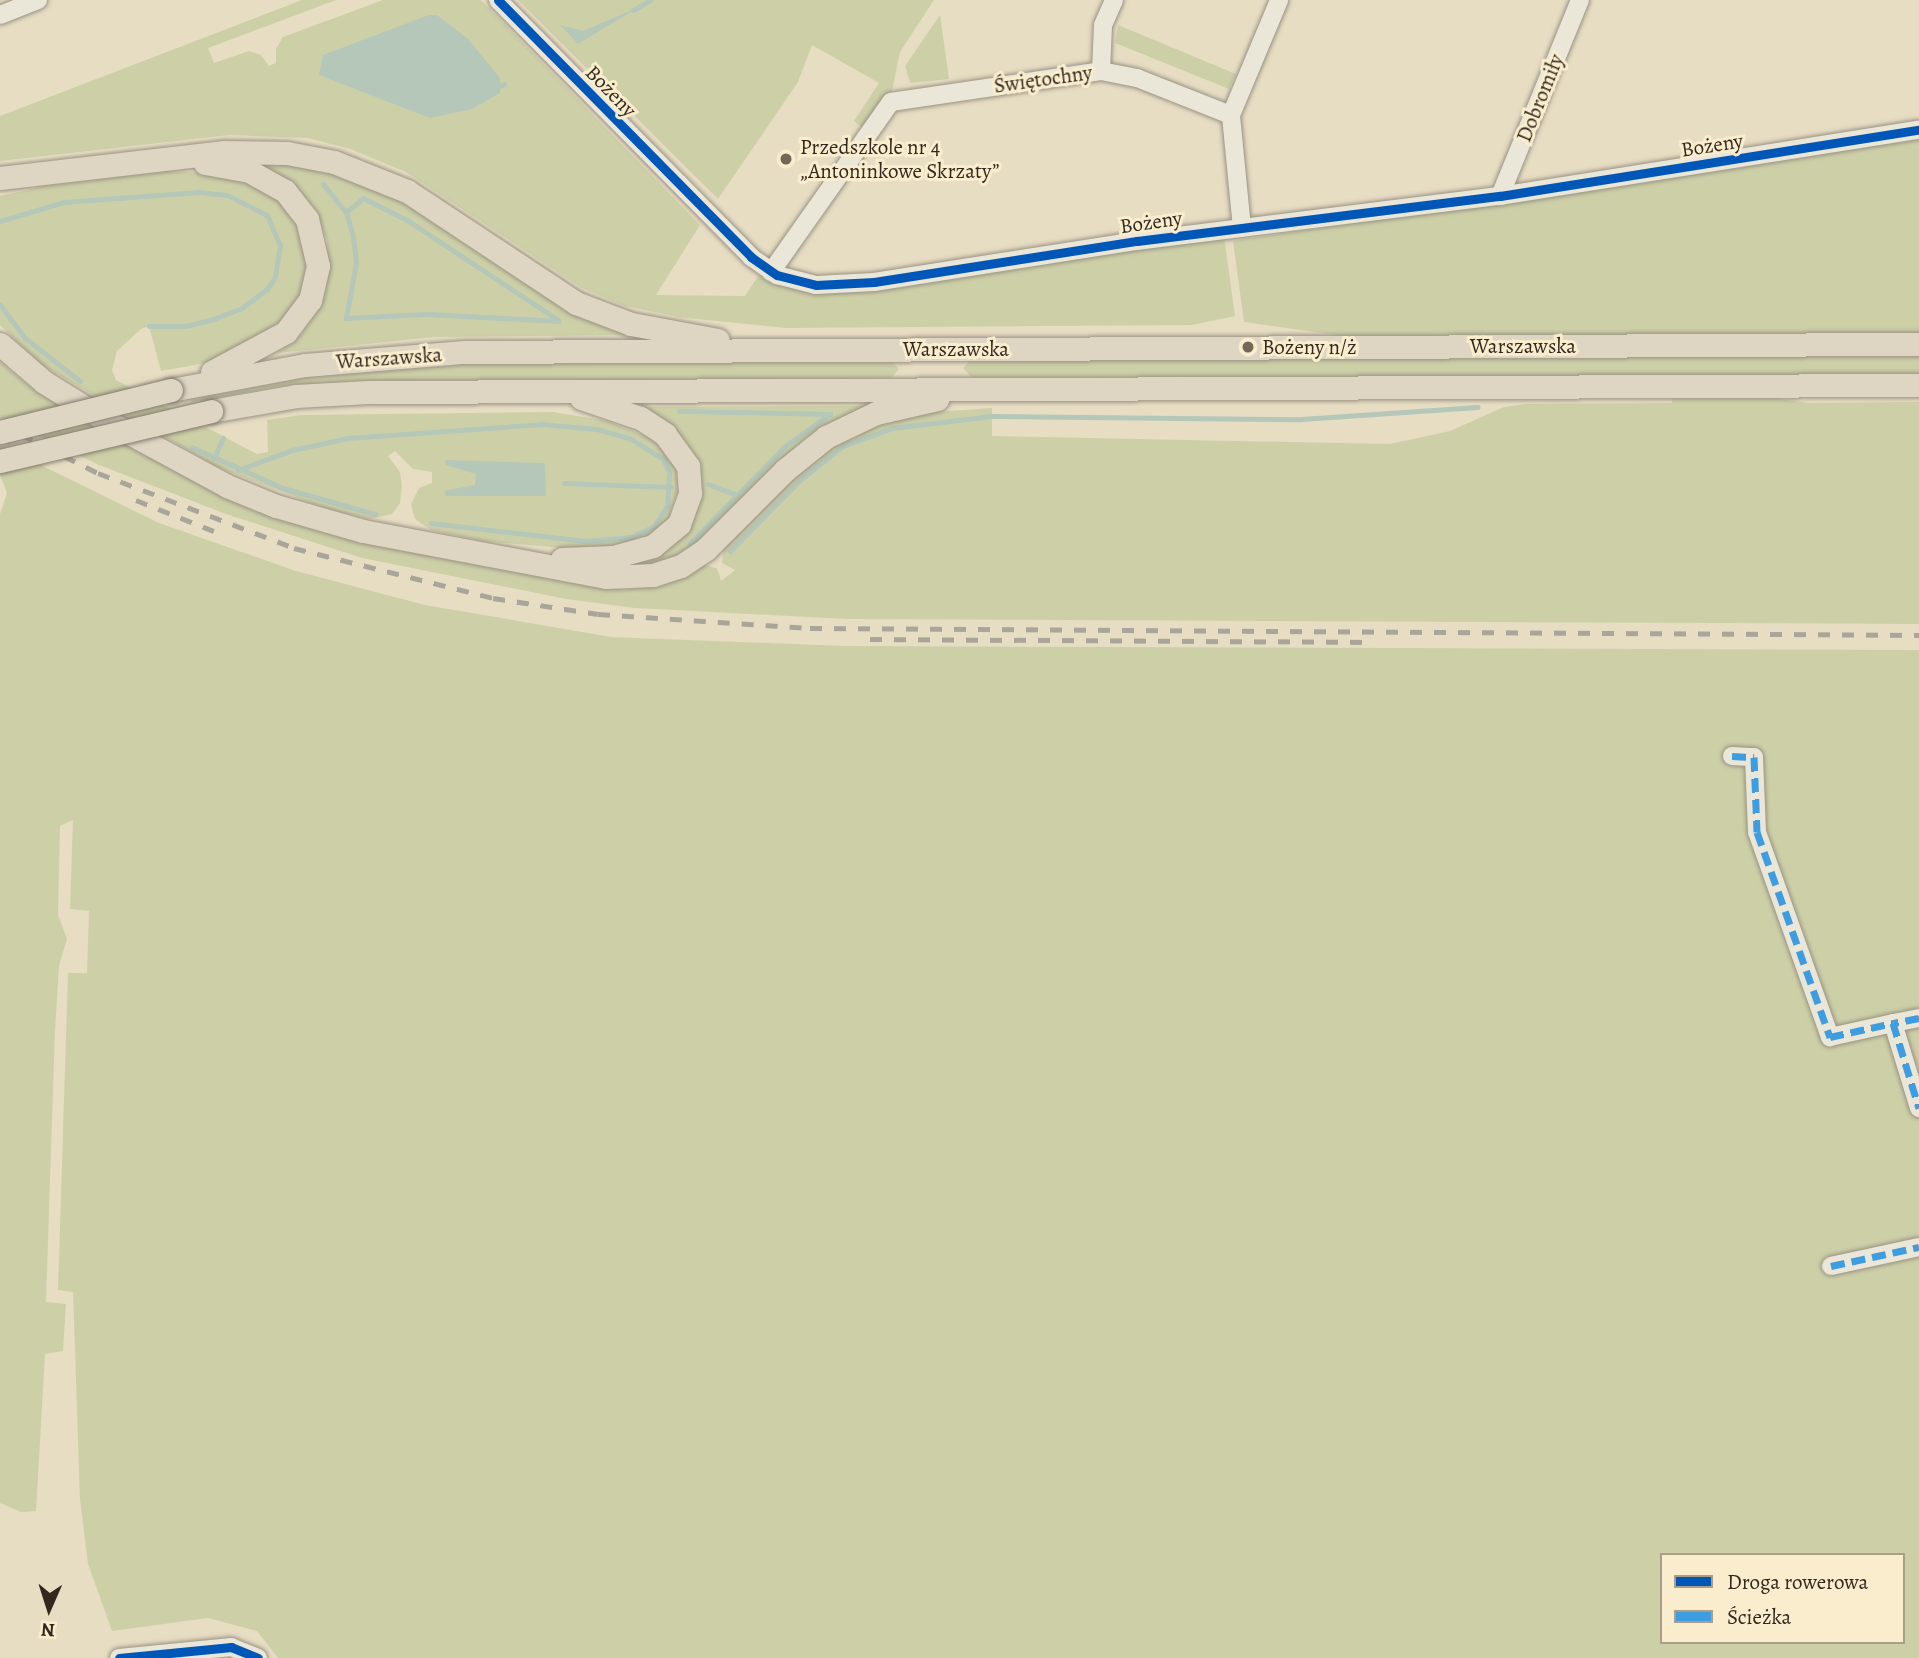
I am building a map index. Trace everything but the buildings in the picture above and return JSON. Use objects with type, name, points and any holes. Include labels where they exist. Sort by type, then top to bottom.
[{"type":"main road","points":[[4,181],[259,150],[359,170],[407,191],[585,307],[631,324],[784,350]]},
{"type":"main road","points":[[171,390],[253,354],[286,332],[310,300],[318,265],[307,219],[285,191],[249,171],[185,159]]},
{"type":"main road","points":[[0,344],[44,382],[107,421],[249,495],[352,528],[606,577],[663,573],[706,549],[798,458],[850,423],[912,404],[1027,389]]},
{"type":"main road","name":"Warszawska","points":[[0,432],[171,390],[276,369],[425,354],[1919,344]]},
{"type":"main road","name":"Warszawska","points":[[0,461],[211,411],[318,394],[1919,385]]},
{"type":"main road","points":[[508,556],[591,558],[636,552],[668,536],[689,502],[688,466],[659,429],[603,404],[540,391]]},
{"type":"street","points":[[0,15],[38,0]]},
{"type":"street","name":"Bożeny","points":[[498,0],[743,250],[771,272],[810,284],[856,284],[1242,228],[1500,196],[1919,130]]},
{"type":"street","points":[[1101,71],[1103,25],[1114,0]]},
{"type":"street","points":[[1242,228],[1231,115],[1279,0]]},
{"type":"street","name":"Dobromiły","points":[[1500,196],[1580,0]]},
{"type":"street","name":"Świętochny","points":[[771,272],[891,102],[1101,71],[1137,78],[1231,115]]},
{"type":"street","points":[[1732,757],[1754,757],[1758,832],[1830,1037],[1919,1018]]},
{"type":"street","points":[[1894,1023],[1919,1108]]},
{"type":"street","points":[[1831,1266],[1919,1247]]},
{"type":"street","points":[[119,1658],[231,1647],[258,1658]]},
{"type":"green space","points":[[302,0],[336,0],[208,48],[214,63],[249,51],[261,55],[269,66],[276,63],[276,49],[283,37],[383,0],[481,0],[700,225],[656,295],[745,296],[758,276],[784,285],[1224,236],[1235,316],[1192,325],[786,328],[678,317],[625,306],[582,288],[406,172],[350,149],[308,138],[229,135],[0,161],[0,116]]},
{"type":"green space","points":[[518,0],[934,0],[900,52],[891,96],[863,128],[854,121],[879,83],[812,45],[798,82],[718,199]]},
{"type":"green space","points":[[940,15],[949,79],[910,83],[905,66]]},
{"type":"green space","points":[[1118,25],[1236,74],[1229,89],[1115,43]]},
{"type":"green space","points":[[1919,139],[1919,334],[1344,336],[1244,322],[1233,241]]},
{"type":"green space","points":[[247,160],[298,163],[387,190],[546,296],[634,335],[434,337],[277,353],[301,334],[317,310],[329,270],[327,240],[315,209],[293,183]]},
{"type":"green space","points":[[165,171],[226,174],[266,189],[293,212],[307,242],[307,286],[283,324],[217,360],[161,371],[149,326],[141,329],[117,351],[112,370],[116,380],[257,454],[268,452],[267,420],[301,415],[553,412],[607,421],[651,438],[674,464],[679,488],[668,519],[650,535],[615,547],[575,549],[482,541],[431,530],[415,519],[411,504],[419,488],[432,483],[432,472],[413,469],[395,451],[388,456],[400,472],[402,486],[400,503],[392,514],[371,519],[330,510],[215,466],[42,365],[0,325],[0,196],[45,186]]},
{"type":"green space","points":[[1919,353],[1919,376],[971,377],[963,368],[971,360]]},
{"type":"green space","points":[[891,361],[899,369],[891,378],[353,381],[282,386],[193,402],[187,398],[317,375],[461,364]]},
{"type":"green space","points":[[0,362],[33,389],[153,459],[282,519],[344,537],[625,590],[661,584],[704,565],[717,568],[721,581],[735,570],[722,563],[724,547],[820,452],[870,425],[921,413],[992,408],[992,436],[1390,444],[1450,431],[1504,407],[1525,404],[1672,403],[1672,395],[1746,394],[1808,403],[1919,402],[1919,624],[846,619],[635,608],[566,599],[362,558],[226,514],[99,465],[0,417]]},
{"type":"green space","points":[[866,406],[805,439],[707,537],[668,562],[622,568],[653,559],[677,542],[694,519],[701,493],[700,473],[687,443],[674,428],[638,407]]},
{"type":"green space","points":[[0,445],[159,523],[296,571],[425,605],[611,637],[845,646],[1919,650],[1919,1658],[278,1658],[257,1631],[208,1618],[112,1631],[88,1564],[80,1499],[73,1292],[58,1290],[68,973],[87,973],[89,911],[70,909],[73,820],[60,826],[58,915],[67,939],[59,966],[55,1031],[46,1302],[66,1304],[63,1351],[45,1354],[36,1511],[21,1512],[0,1503],[0,514],[7,493],[0,475]]},
{"type":"shaded area","points":[[639,7],[578,44],[560,25],[583,31]]},
{"type":"shaded area","points":[[429,15],[437,15],[468,39],[500,78],[500,93],[472,109],[430,118],[319,75],[323,55]]},
{"type":"shaded area","points":[[445,460],[545,463],[546,496],[446,496],[444,491],[475,485],[476,474],[446,465]]},
{"type":"waterway","points":[[633,10],[650,0]]},
{"type":"waterway","points":[[497,87],[504,84]]},
{"type":"waterway","points":[[323,184],[346,212],[353,237],[356,263],[346,318],[426,314],[559,321]]},
{"type":"waterway","points":[[0,221],[64,202],[199,192],[227,195],[267,215],[280,245],[275,277],[267,289],[242,308],[214,319],[186,326],[149,326]]},
{"type":"waterway","points":[[346,212],[363,198],[407,220],[558,320]]},
{"type":"waterway","points":[[0,305],[25,338],[80,381]]},
{"type":"waterway","points":[[730,551],[800,480],[843,446],[892,428],[991,416],[1301,419],[1478,407]]},
{"type":"waterway","points":[[679,411],[830,414],[785,446],[690,543]]},
{"type":"waterway","points":[[238,470],[292,450],[348,438],[541,424],[597,429],[631,439],[663,459],[669,472],[667,506],[654,526],[631,537],[586,541],[431,523]]},
{"type":"waterway","points":[[214,458],[223,438]]},
{"type":"waterway","points":[[192,447],[283,488],[375,514]]},
{"type":"waterway","points":[[564,483],[671,487]]},
{"type":"waterway","points":[[708,484],[737,495]]},
{"type":"railway","points":[[0,424],[98,473],[294,548],[493,598],[598,614],[810,628],[1919,635]]},
{"type":"railway","points":[[0,436],[47,459]]},
{"type":"railway","points":[[136,500],[214,531]]},
{"type":"railway","points":[[870,639],[1374,642]]},
{"type":"marked path","points":[[1732,756],[1754,757],[1757,832],[1830,1037],[1893,1023]]},
{"type":"marked path","points":[[1919,1018],[1893,1023],[1919,1108]]},
{"type":"marked path","points":[[1831,1266],[1919,1247]]},
{"type":"cycle path","points":[[498,0],[751,257],[777,275],[816,285],[874,282],[1137,241],[1500,196],[1919,130]]},
{"type":"cycle path","points":[[119,1658],[231,1647],[258,1658]]},
{"type":"place","name":"Przedszkole nr 4 „Antoninkowe Skrzaty”","points":[[786,159]]},
{"type":"place","name":"Bożeny n/ż","points":[[1248,347]]}]
